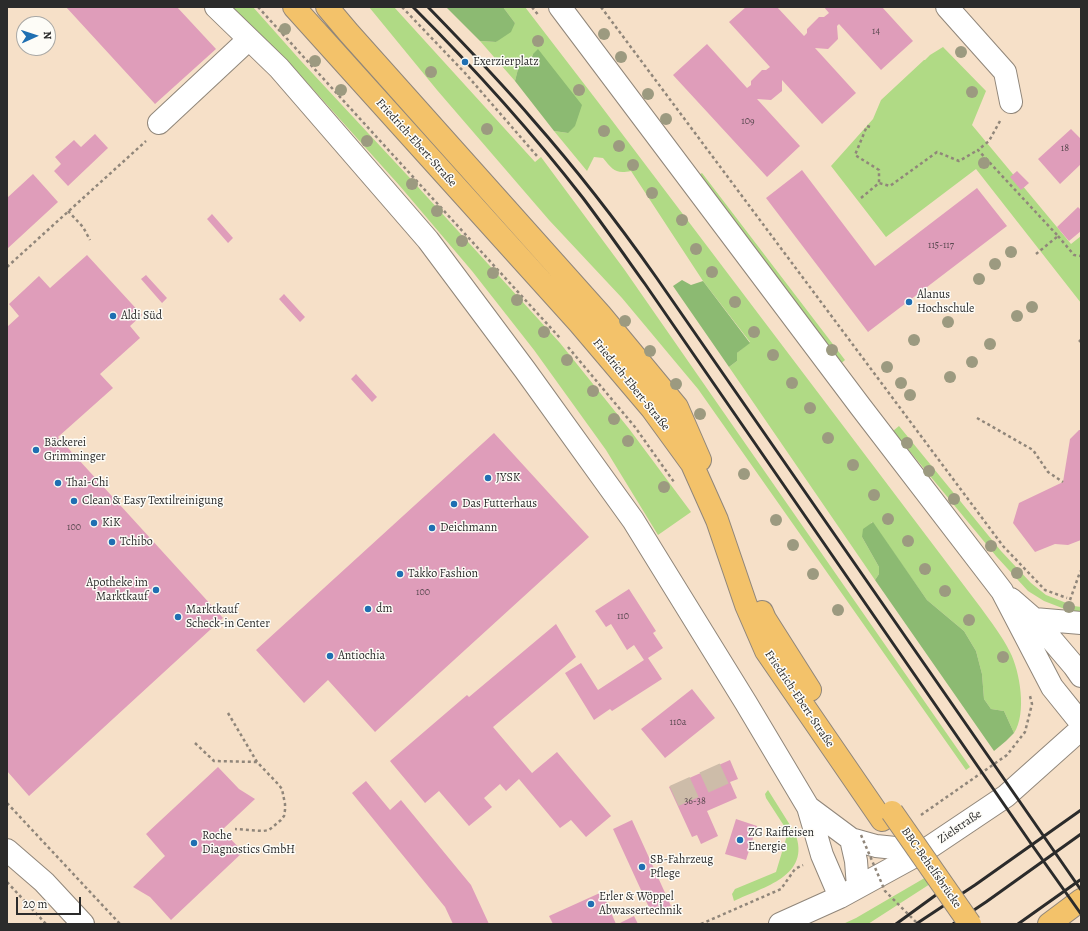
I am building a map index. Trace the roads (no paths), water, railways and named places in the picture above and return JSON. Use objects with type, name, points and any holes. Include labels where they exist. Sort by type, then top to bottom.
[{"type":"main road","name":"Friedrich-Ebert-Straße","points":[[294,7],[579,323],[652,409],[692,464],[717,520],[746,605],[766,650],[887,816]]},
{"type":"main road","name":"Friedrich-Ebert-Straße","points":[[328,7],[349,33],[600,314],[677,407],[704,467],[765,619],[853,756],[887,816]]},
{"type":"main road","name":"BBC-Behelfsbrücke","points":[[887,816],[956,924]]},
{"type":"main road","name":"BBC-Behelfsbrücke","points":[[887,816],[970,924]]},
{"type":"main road","points":[[1049,924],[1081,900]]},
{"type":"street","points":[[216,7],[279,68],[428,240],[526,370],[633,520],[746,703],[808,807],[822,855],[849,892]]},
{"type":"street","points":[[560,7],[869,418],[1002,591],[1052,687],[1081,723]]},
{"type":"street","points":[[947,7],[1006,72],[1011,102]]},
{"type":"street","points":[[159,123],[249,39]]},
{"type":"street","points":[[1002,591],[1034,619],[1081,676]]},
{"type":"street","points":[[1034,619],[1081,623]]},
{"type":"street","name":"Zielstraße","points":[[780,924],[849,892],[924,852],[1006,796],[1081,729]]},
{"type":"street","points":[[808,807],[856,837],[876,846],[924,852]]},
{"type":"street","points":[[849,892],[856,861],[856,837]]},
{"type":"street","points":[[7,851],[44,882],[83,924]]},
{"type":"tunnel","points":[[674,796],[734,769]]},
{"type":"railway","points":[[413,7],[501,100],[543,148],[591,209],[645,284],[1081,914]]},
{"type":"railway","points":[[428,7],[520,105],[581,177],[627,237],[1081,890]]},
{"type":"railway","points":[[916,924],[975,885],[1081,810]]},
{"type":"railway","points":[[953,924],[1081,834]]},
{"type":"railway","points":[[1018,924],[1080,880]]},
{"type":"railway","points":[[896,924],[951,884]]},
{"type":"place","name":"Exerzierplatz","points":[[465,62]]},
{"type":"place","name":"Alanus Hochschule","points":[[909,302]]},
{"type":"place","name":"Aldi Süd","points":[[113,316]]},
{"type":"place","name":"Bäckerei Grimminger","points":[[36,450]]},
{"type":"place","name":"JYSK","points":[[488,478]]},
{"type":"place","name":"Thai-Chi","points":[[58,483]]},
{"type":"place","name":"Clean & Easy Textilreinigung","points":[[74,501]]},
{"type":"place","name":"Das Futterhaus","points":[[454,504]]},
{"type":"place","name":"KiK","points":[[94,523]]},
{"type":"place","name":"Deichmann","points":[[432,528]]},
{"type":"place","name":"Tchibo","points":[[112,542]]},
{"type":"place","name":"Takko Fashion","points":[[400,574]]},
{"type":"place","name":"Apotheke im Marktkauf","points":[[156,590]]},
{"type":"place","name":"dm","points":[[368,609]]},
{"type":"place","name":"Marktkauf Scheck-in Center","points":[[178,617]]},
{"type":"place","name":"Antiochia","points":[[330,656]]},
{"type":"place","name":"ZG Raiffeisen Energie","points":[[740,840]]},
{"type":"place","name":"Roche Diagnostics GmbH","points":[[194,843]]},
{"type":"place","name":"SB-Fahrzeug Pflege","points":[[642,867]]},
{"type":"place","name":"Erler & Wöppel Abwassertechnik","points":[[591,904]]}]
